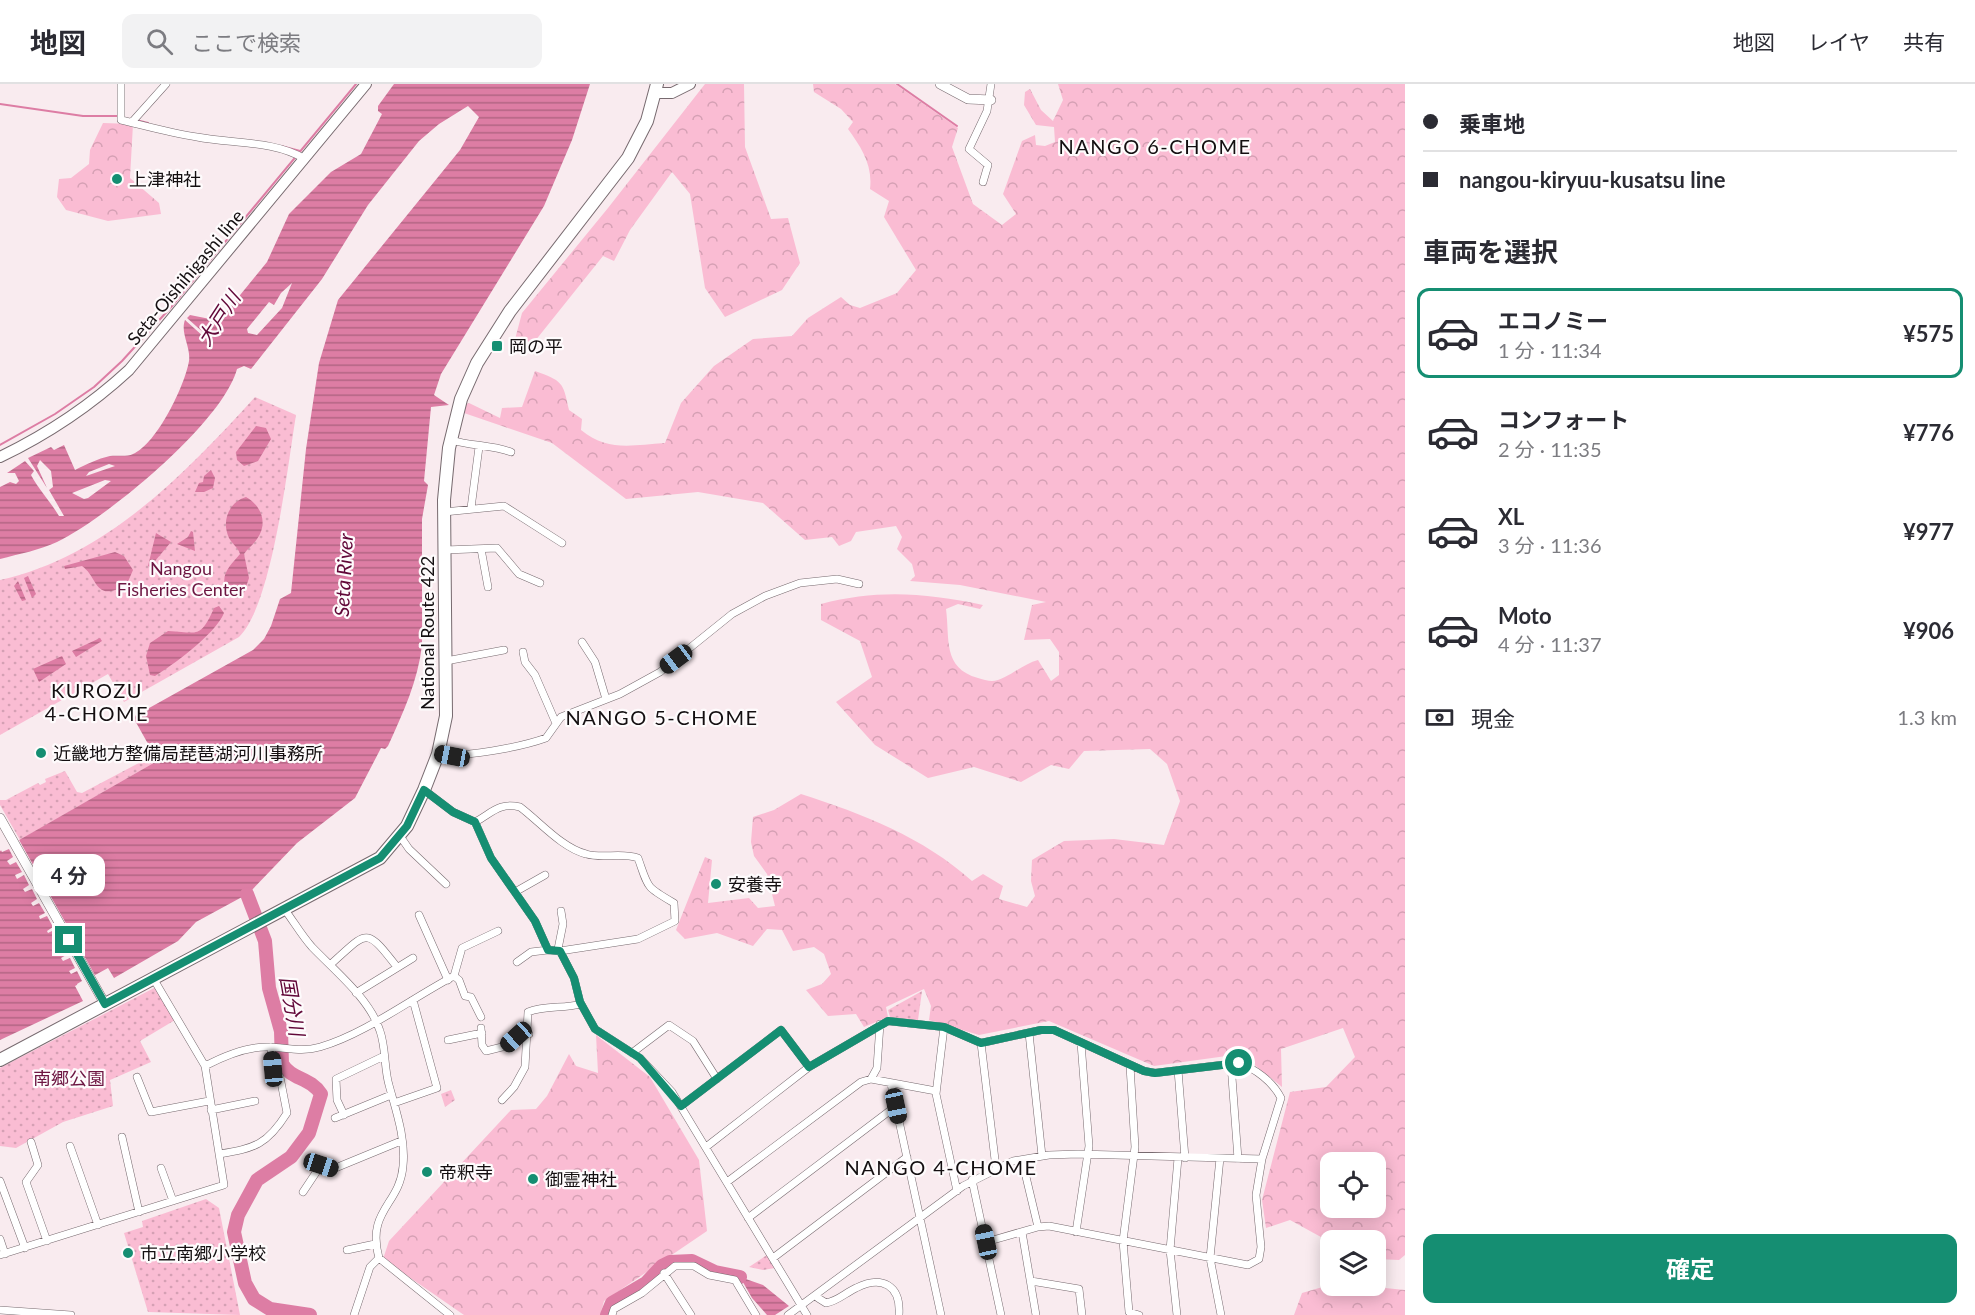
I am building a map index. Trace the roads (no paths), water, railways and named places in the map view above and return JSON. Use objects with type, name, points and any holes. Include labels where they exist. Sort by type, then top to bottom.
[{"type":"highway","name":"National Route 422","points":[[0,1060],[380,858],[400,836],[424,790],[438,754],[446,716],[444,512],[451,440],[461,399],[477,363],[529,284],[628,158],[647,121],[657,89]]},
{"type":"main road","name":"Seta-Oishihigashi line","points":[[0,457],[64,422],[101,395],[129,370],[366,84]]},
{"type":"main road","points":[[657,89],[672,93],[690,84]]},
{"type":"main road","points":[[939,84],[968,99],[991,100]]},
{"type":"main road","points":[[0,818],[105,1004]]},
{"type":"street","points":[[121,84],[121,120],[199,138],[275,147],[291,151],[304,159]]},
{"type":"street","points":[[132,123],[166,84]]},
{"type":"street","points":[[983,182],[988,165],[969,149],[991,100],[991,84]]},
{"type":"street","points":[[451,440],[511,452]]},
{"type":"street","points":[[471,508],[479,447]]},
{"type":"street","points":[[444,512],[504,506],[562,543]]},
{"type":"street","points":[[445,550],[497,548],[519,574],[540,583]]},
{"type":"street","points":[[482,549],[488,587]]},
{"type":"street","points":[[438,754],[452,756],[536,742],[546,738],[555,721],[572,711],[606,699],[660,672],[732,614],[765,596],[800,583],[837,579],[859,584]]},
{"type":"street","points":[[582,642],[595,662],[606,699]]},
{"type":"street","points":[[446,661],[504,650]]},
{"type":"street","points":[[523,652],[525,662],[535,675],[555,721]]},
{"type":"street","points":[[424,790],[453,812],[475,822],[491,858],[535,921],[548,950]]},
{"type":"street","points":[[475,822],[499,806],[520,807],[574,850],[596,856],[628,855],[638,858],[643,880],[649,888],[674,903],[675,921],[647,936],[559,950],[531,952],[517,962]]},
{"type":"street","points":[[400,836],[409,849],[446,884]]},
{"type":"street","points":[[515,892],[545,875]]},
{"type":"street","points":[[285,910],[311,946],[331,964],[356,993],[376,1021],[381,1033],[401,1141],[402,1179],[377,1221],[375,1244],[379,1258],[450,1315]]},
{"type":"street","points":[[561,911],[563,924],[559,950],[574,978],[580,1004],[595,1029],[633,1053],[672,1092],[807,1315]]},
{"type":"street","points":[[418,915],[451,978],[459,980],[465,996],[471,997],[482,1017]]},
{"type":"street","points":[[205,1066],[250,1049],[274,1048],[288,1051],[321,1047],[376,1021],[451,978],[462,948],[498,931]]},
{"type":"street","points":[[331,964],[357,941],[367,937],[375,939],[397,967]]},
{"type":"street","points":[[356,993],[413,958]]},
{"type":"street","points":[[0,1239],[3,1255],[224,1185],[205,1066],[153,978]]},
{"type":"street","points":[[335,1118],[393,1099],[437,1088],[413,1000]]},
{"type":"street","points":[[502,1100],[523,1073],[530,1034],[528,1011],[544,1006],[566,1008],[580,1004]]},
{"type":"street","points":[[706,1147],[809,1067],[888,1021],[944,1027],[981,1043],[1054,1030],[1130,1066],[1155,1073],[1239,1063],[1250,1067],[1277,1089],[1281,1098],[1262,1159],[1256,1195],[1261,1247],[1259,1259],[1248,1265],[1076,1232],[1038,1227],[986,1242]]},
{"type":"street","points":[[871,1080],[877,1068],[880,1024]]},
{"type":"street","points":[[633,1053],[669,1025],[693,1041],[717,1079]]},
{"type":"street","points":[[944,1027],[936,1091],[957,1191]]},
{"type":"street","points":[[448,1040],[482,1030],[486,1051],[506,1046],[516,1037],[530,1034]]},
{"type":"street","points":[[681,1106],[781,1030],[809,1067]]},
{"type":"street","points":[[1029,1033],[1042,1156]]},
{"type":"street","points":[[981,1043],[996,1168]]},
{"type":"street","points":[[1076,1232],[1089,1146],[1081,1043]]},
{"type":"street","points":[[219,1154],[251,1149],[263,1143],[287,1113],[280,1077],[273,1069],[274,1048]]},
{"type":"street","points":[[344,1115],[337,1100],[336,1079],[384,1056]]},
{"type":"street","points":[[1231,1064],[1238,1159]]},
{"type":"street","points":[[1130,1066],[1135,1147],[1132,1157],[1124,1241],[1129,1312],[1139,1315]]},
{"type":"street","points":[[1177,1315],[1170,1250],[1182,1158],[1178,1070]]},
{"type":"street","points":[[137,1077],[151,1112],[209,1101]]},
{"type":"street","points":[[727,1182],[861,1082],[871,1080],[936,1091]]},
{"type":"street","points":[[891,1084],[941,1315]]},
{"type":"street","points":[[211,1110],[255,1101]]},
{"type":"street","points":[[748,1218],[896,1106]]},
{"type":"street","points":[[122,1137],[140,1212]]},
{"type":"street","points":[[303,1192],[321,1165],[333,1169],[401,1141]]},
{"type":"street","points":[[31,1142],[38,1165],[26,1182],[47,1241]]},
{"type":"street","points":[[70,1146],[98,1224]]},
{"type":"street","points":[[788,1315],[802,1307],[972,1180],[996,1168],[1042,1156],[1262,1159]]},
{"type":"street","points":[[772,1258],[907,1157]]},
{"type":"street","points":[[1220,1158],[1209,1258],[1221,1315]]},
{"type":"street","points":[[1022,1160],[1038,1227]]},
{"type":"street","points":[[161,1168],[173,1201]]},
{"type":"street","points":[[972,1180],[1001,1315]]},
{"type":"street","points":[[0,1181],[25,1248]]},
{"type":"street","points":[[1022,1232],[1036,1315]]},
{"type":"street","points":[[347,1250],[375,1244]]},
{"type":"street","points":[[354,1315],[370,1267],[379,1258]]},
{"type":"street","points":[[612,1315],[614,1309],[642,1293],[664,1273],[675,1266],[684,1265],[694,1266],[709,1275],[735,1281],[756,1315]]},
{"type":"street","points":[[664,1273],[690,1315]]},
{"type":"street","points":[[1032,1281],[1079,1289],[1082,1315]]},
{"type":"street","points":[[818,1298],[826,1303],[834,1302],[854,1288],[883,1282],[892,1286],[898,1296],[899,1315]]},
{"type":"street","points":[[0,1310],[71,1315]]},
{"type":"water","points":[[394,84],[590,84],[572,140],[544,206],[441,374],[434,395],[449,405],[431,407],[424,481],[428,485],[422,519],[422,645],[417,671],[404,709],[388,746],[385,749],[381,748],[355,798],[297,843],[251,891],[257,908],[250,913],[242,897],[196,922],[178,941],[114,978],[108,968],[75,986],[83,1001],[0,1040],[0,851],[164,757],[166,753],[160,744],[152,751],[133,717],[253,650],[264,639],[280,599],[291,593],[306,449],[319,363],[338,300],[460,150],[479,117],[468,106],[439,124],[419,141],[368,205],[322,279],[251,369],[244,366],[237,369],[227,391],[210,415],[187,441],[132,491],[79,530],[57,542],[37,550],[0,559],[0,487],[10,482],[16,484],[19,481],[15,473],[7,473],[25,461],[34,471],[31,475],[59,516],[64,516],[49,490],[53,487],[51,471],[40,460],[37,466],[47,488],[28,458],[51,447],[54,450],[64,445],[75,470],[105,457],[131,455],[151,439],[176,398],[189,361],[184,330],[185,320],[204,337],[205,334],[187,318],[190,315],[210,319],[223,316],[267,262],[289,214],[331,172],[361,154],[382,114],[378,111],[378,106]],"holes":[[[292,283],[282,308],[257,335],[248,333],[247,329],[269,302],[274,305],[281,293]],[[109,464],[115,466],[86,476],[89,472]],[[105,480],[111,481],[88,498],[84,499],[72,493]]]},
{"type":"water","points":[[256,426],[266,428],[271,439],[258,461],[244,466],[237,460],[236,452]]},
{"type":"water","points":[[211,470],[215,478],[213,488],[204,492],[195,492],[199,483],[203,482],[204,476]]},
{"type":"water","points":[[246,497],[256,505],[263,521],[257,539],[244,554],[249,578],[244,593],[236,595],[228,592],[224,581],[226,572],[240,554],[229,538],[226,519],[235,503]]},
{"type":"water","points":[[191,531],[195,551],[177,544],[188,537]]},
{"type":"water","points":[[156,533],[171,542],[150,567],[148,566]]},
{"type":"water","points":[[115,552],[124,556],[133,570],[127,584],[116,589],[108,591],[98,587],[82,566],[65,569],[64,566]]},
{"type":"water","points":[[28,576],[36,594],[32,598],[24,578]]},
{"type":"water","points":[[18,581],[26,600],[22,601],[14,586]]},
{"type":"water","points":[[219,606],[224,613],[203,640],[162,672],[155,676],[150,675],[146,656],[150,643],[168,631],[192,633],[201,630],[214,608]]},
{"type":"water","points":[[100,638],[102,641],[76,657],[72,651]]},
{"type":"water","points":[[62,656],[66,664],[39,682],[33,669]]},
{"type":"water","points":[[740,1277],[763,1285],[789,1306],[775,1315],[767,1315],[752,1298]]},
{"type":"waterway","points":[[0,445],[55,414],[94,387],[122,361],[172,306],[356,84]]},
{"type":"waterway","points":[[897,84],[957,126]]},
{"type":"waterway","points":[[0,104],[83,116],[119,116]]},
{"type":"waterway","points":[[136,120],[148,123]]},
{"type":"waterway","points":[[281,146],[300,151]]},
{"type":"waterway","name":"国分川","points":[[247,894],[265,941],[269,988],[281,1031],[282,1064],[291,1073],[312,1084],[321,1094],[309,1133],[291,1157],[257,1180],[238,1215],[234,1232],[245,1283],[254,1299],[270,1309],[310,1315]]},
{"type":"waterway","points":[[607,1315],[612,1303],[646,1283],[662,1266],[670,1262],[692,1261],[715,1272],[740,1277]]},
{"type":"place","name":"上津神社","points":[[117,179]]},
{"type":"place","name":"岡の平","points":[[497,346]]},
{"type":"place","name":"近畿地方整備局琵琶湖河川事務所","points":[[41,753]]},
{"type":"place","name":"安養寺","points":[[716,884]]},
{"type":"place","name":"帝釈寺","points":[[427,1172]]},
{"type":"place","name":"御霊神社","points":[[533,1179]]},
{"type":"place","name":"市立南郷小学校","points":[[128,1253]]},
{"type":"district","name":"NANGO 6-CHOME","points":[[1155,146]]},
{"type":"district","name":"KUROZU 4-CHOME","points":[[97,702]]},
{"type":"district","name":"NANGO 5-CHOME","points":[[662,717]]},
{"type":"district","name":"NANGO 4-CHOME","points":[[941,1167]]},
{"type":"water label","name":"大戸川","points":[[218,318]]},
{"type":"water label","name":"Seta River","points":[[343,575]]},
{"type":"park label","name":"Nangou Fisheries Center","points":[[181,578]]},
{"type":"park label","name":"南郷公園","points":[[69,1078]]}]
